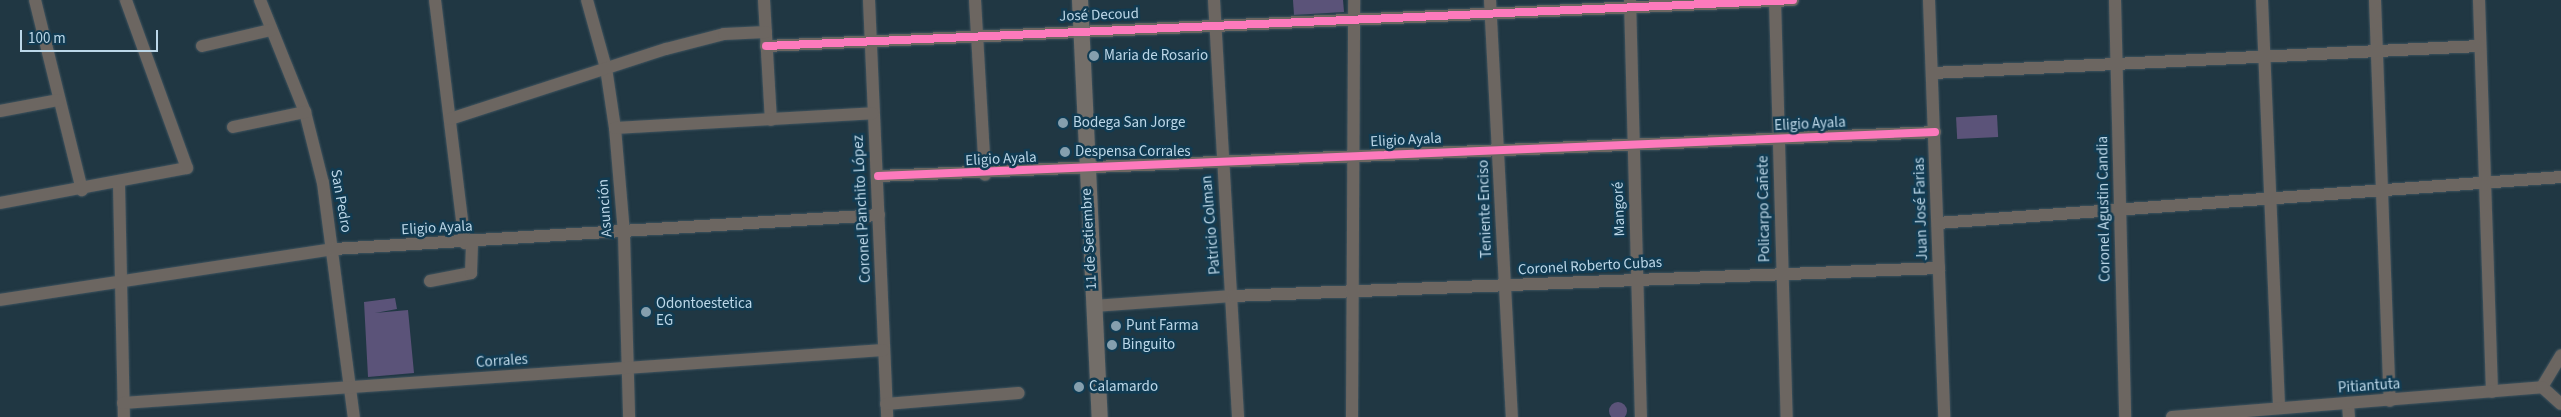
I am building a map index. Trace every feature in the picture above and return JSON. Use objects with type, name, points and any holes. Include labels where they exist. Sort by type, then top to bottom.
[{"type":"main road","name":"11 de Setiembre","points":[[1080,0],[1086,167],[1100,417]]},
{"type":"street","points":[[35,0],[58,100],[82,190]]},
{"type":"street","points":[[0,203],[181,173],[188,164],[126,0]]},
{"type":"street","name":"San Pedro","points":[[260,0],[305,112],[334,249],[354,417]]},
{"type":"street","points":[[430,281],[472,273],[435,0]]},
{"type":"street","name":"Asunción","points":[[587,0],[606,68],[615,128],[624,234],[626,368],[629,417]]},
{"type":"street","points":[[764,0],[771,120]]},
{"type":"street","name":"Coronel Panchito López","points":[[869,0],[873,113],[878,176],[886,410]]},
{"type":"street","points":[[974,0],[985,175]]},
{"type":"street","name":"Patricio Colman","points":[[1214,0],[1233,296],[1238,417]]},
{"type":"street","points":[[1352,417],[1351,294],[1356,19],[1354,0]]},
{"type":"street","name":"José Decoud","points":[[766,46],[976,37],[1080,29],[1356,19],[1491,6],[1793,0]]},
{"type":"street","name":"Juan José Farias","points":[[1929,0],[1944,417]]},
{"type":"street","name":"Coronel Agustin Candia","points":[[2115,0],[2125,417]]},
{"type":"street","points":[[2262,0],[2273,199],[2279,406]]},
{"type":"street","points":[[2375,0],[2390,401]]},
{"type":"street","points":[[2479,0],[2492,392]]},
{"type":"street","name":"Policarpo Cañete","points":[[1774,1],[1787,417]]},
{"type":"street","name":"Mangoré","points":[[1630,4],[1632,145],[1638,279],[1641,417]]},
{"type":"street","name":"Teniente Enciso","points":[[1491,6],[1512,417]]},
{"type":"street","points":[[202,46],[271,30]]},
{"type":"street","points":[[450,119],[606,68],[724,34],[766,32]]},
{"type":"street","points":[[1933,73],[2266,55],[2480,46]]},
{"type":"street","points":[[0,111],[58,100]]},
{"type":"street","points":[[233,126],[305,112]]},
{"type":"street","points":[[615,128],[873,113]]},
{"type":"street","name":"Eligio Ayala","points":[[878,176],[985,175],[1086,167],[1935,132]]},
{"type":"street","points":[[1938,223],[2561,177]]},
{"type":"street","points":[[119,184],[124,417]]},
{"type":"street","name":"Eligio Ayala","points":[[0,300],[334,249],[624,234],[879,215]]},
{"type":"street","name":"Coronel Roberto Cubas","points":[[1093,306],[1233,296],[1351,294],[1638,279],[1939,268]]},
{"type":"street","name":"Corrales","points":[[123,402],[352,388],[884,350]]},
{"type":"street","points":[[2561,355],[2542,387],[2561,404]]},
{"type":"street","name":"Pitiantuta","points":[[2172,417],[2279,406],[2349,411],[2390,401],[2542,387]]},
{"type":"street","points":[[886,410],[1019,393]]},
{"type":"shaded area","points":[[1293,0],[1343,0],[1344,12],[1294,15]]},
{"type":"shaded area","points":[[1997,115],[1998,137],[1957,139],[1956,117]]},
{"type":"shaded area","points":[[395,298],[397,309],[375,313],[408,310],[414,373],[368,377],[364,302]]},
{"type":"shaded area","points":[[1618,402],[1624,405],[1627,411],[1624,417],[1618,420],[1612,417],[1609,411],[1612,405]]},
{"type":"cycle path","points":[[766,46],[1793,0]]},
{"type":"cycle path","points":[[878,176],[1935,132]]},
{"type":"place","name":"Maria de Rosario","points":[[1094,56]]},
{"type":"place","name":"Bodega San Jorge","points":[[1063,123]]},
{"type":"place","name":"Despensa Corrales","points":[[1065,152]]},
{"type":"place","name":"Odontoestetica EG","points":[[646,312]]},
{"type":"place","name":"Punt Farma","points":[[1116,326]]},
{"type":"place","name":"Binguito","points":[[1112,345]]},
{"type":"place","name":"Calamardo","points":[[1079,387]]}]
